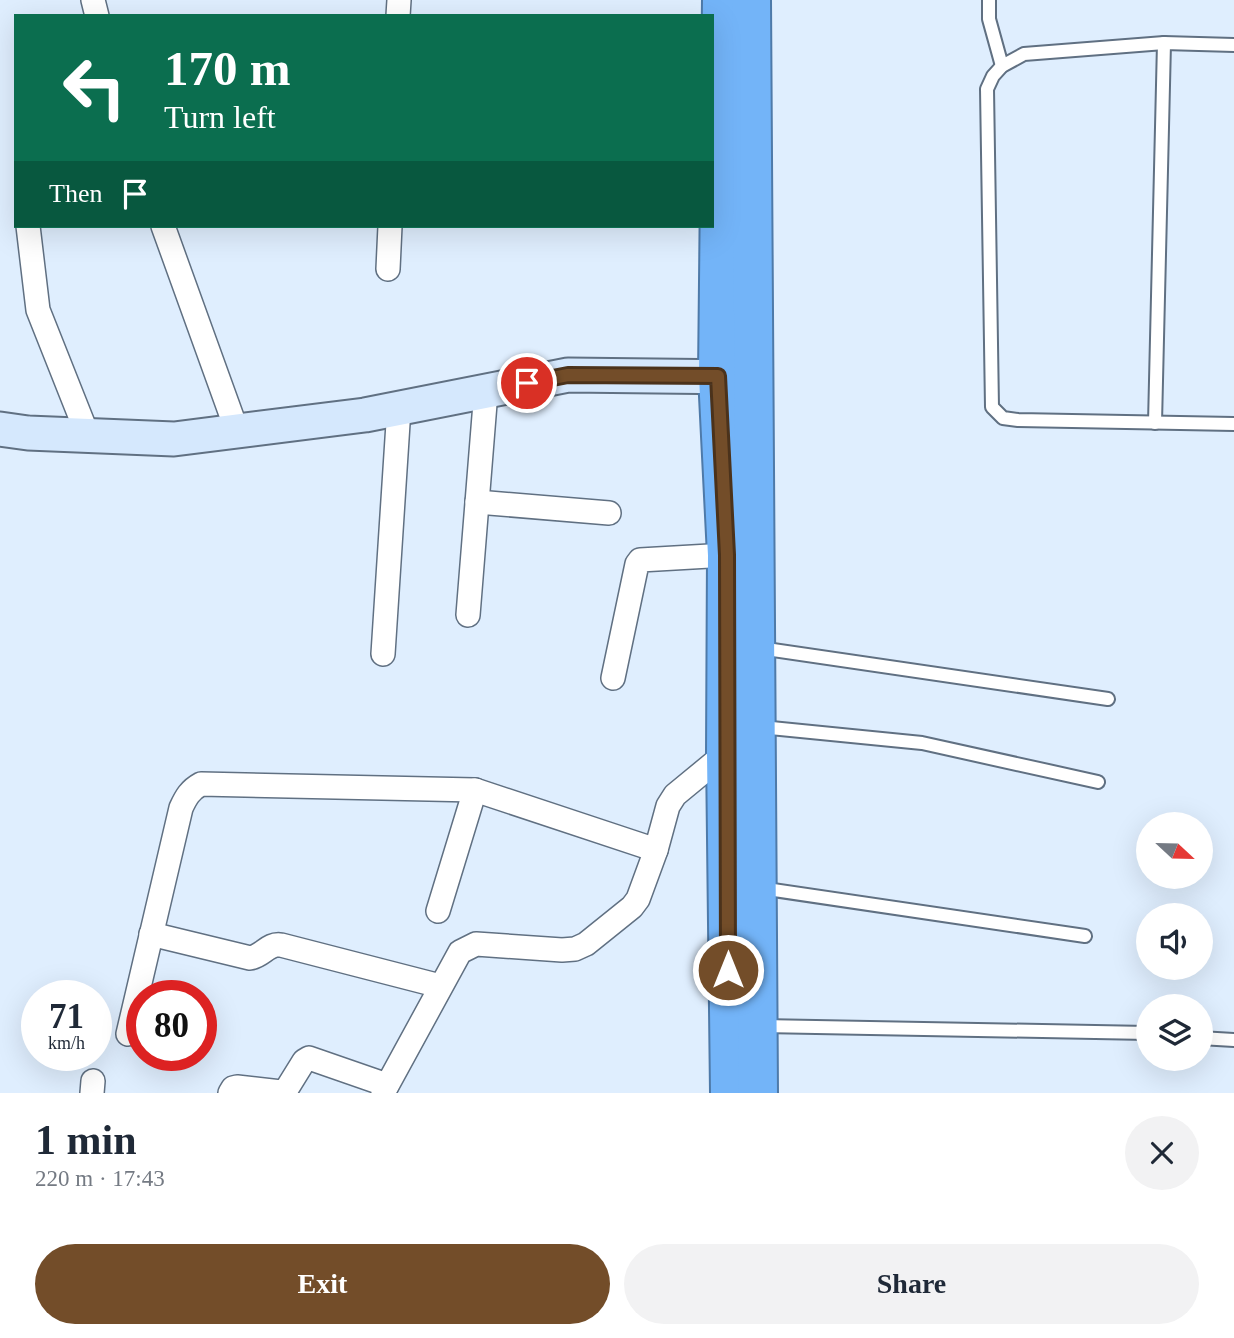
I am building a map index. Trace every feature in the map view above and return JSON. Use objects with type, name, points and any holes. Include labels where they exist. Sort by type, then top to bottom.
[{"type":"highway","points":[[722,0],[736,377],[755,648],[756,727],[757,888],[743,1025],[730,1093]]},
{"type":"highway","points":[[751,0],[727,555],[726,753],[743,1025],[758,1093]]},
{"type":"street","points":[[28,228],[38,310],[88,436]]},
{"type":"street","points":[[164,228],[237,431]]},
{"type":"street","points":[[388,269],[390,228]]},
{"type":"street","points":[[2,423],[28,433],[174,439],[365,415],[568,375],[736,377]]},
{"type":"street","points":[[468,615],[486,391]]},
{"type":"street","points":[[383,654],[399,408]]},
{"type":"street","points":[[477,502],[609,513]]},
{"type":"street","points":[[613,678],[636,564],[640,559],[727,555]]},
{"type":"street","points":[[230,1093],[237,1087],[281,1092],[286,1090],[304,1061],[309,1058],[385,1089],[460,952],[476,944],[562,950],[575,949],[586,944],[625,914],[638,899],[668,806],[675,795],[726,753]]},
{"type":"street","points":[[140,980],[181,808],[185,797],[201,784],[475,790],[656,850]]},
{"type":"street","points":[[438,911],[475,790]]},
{"type":"street","points":[[151,934],[250,958],[259,956],[270,946],[281,945],[440,986]]},
{"type":"lane","points":[[989,0],[989,19],[1002,66]]},
{"type":"lane","points":[[1155,423],[1164,43]]},
{"type":"lane","points":[[1234,45],[1164,43],[1024,54],[1002,66],[987,89],[992,407],[1003,418],[1018,420],[1234,424]]},
{"type":"lane","points":[[755,648],[1108,699]]},
{"type":"lane","points":[[756,727],[922,743],[1098,782]]},
{"type":"lane","points":[[757,888],[1085,936]]},
{"type":"lane","points":[[743,1025],[1136,1033]]},
{"type":"lane","points":[[1213,1039],[1234,1040]]},
{"type":"route","points":[[527,383],[568,375],[718,376],[727,555],[728,970]]}]
